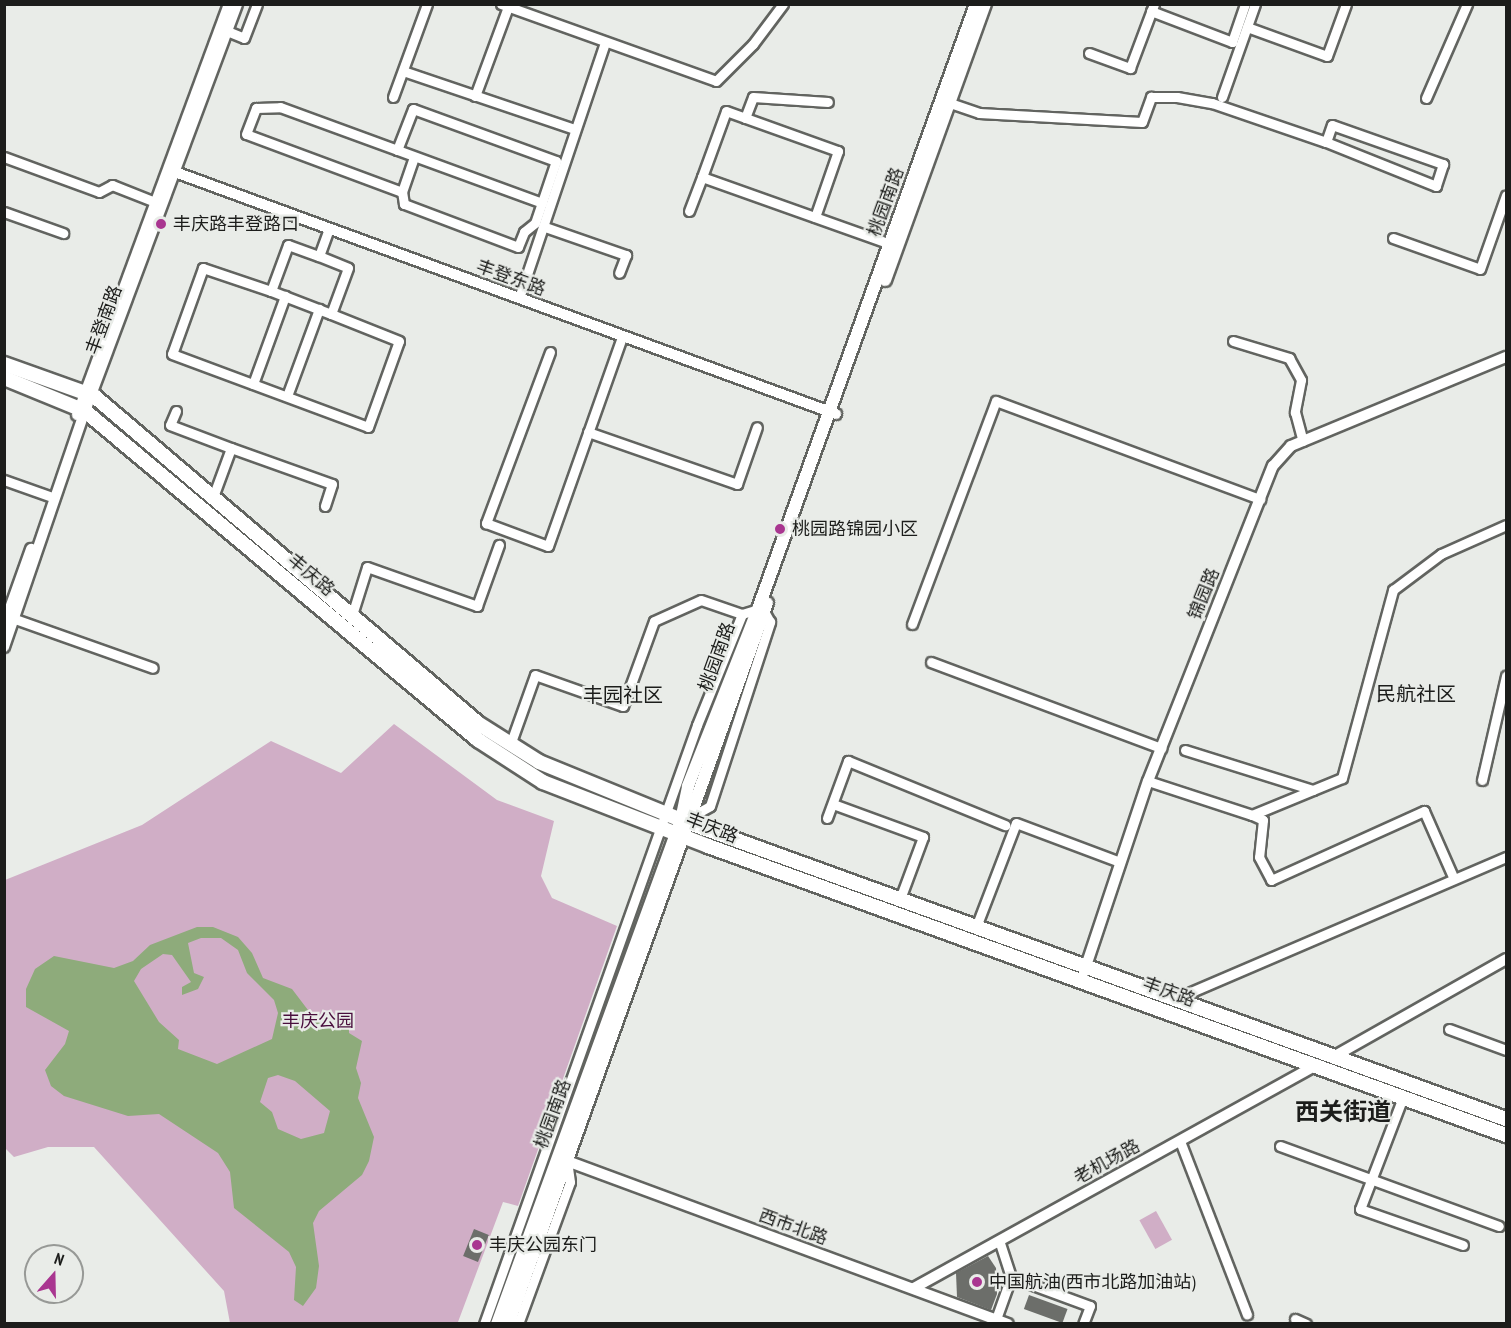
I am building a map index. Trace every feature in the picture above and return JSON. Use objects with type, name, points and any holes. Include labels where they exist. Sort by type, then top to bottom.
[{"type":"main road","name":"桃园南路","points":[[833,413],[890,243],[976,4]]},
{"type":"main road","name":"桃园南路","points":[[508,1323],[686,825],[688,786],[761,610],[985,4]]},
{"type":"main road","name":"丰庆路","points":[[4,364],[89,394],[479,724],[550,768],[666,814],[686,825],[1084,973],[1317,1065],[1506,1135]]},
{"type":"main road","name":"丰庆路","points":[[4,378],[82,409],[486,746],[543,782],[659,828],[686,825],[900,899],[976,927],[1084,973],[1183,1001],[1506,1119]]},
{"type":"main road","name":"桃园南路","points":[[497,1323],[686,825]]},
{"type":"street","name":"丰登南路","points":[[89,394],[155,202],[228,4]]},
{"type":"street","name":"丰登南路","points":[[4,625],[49,496],[175,172],[237,4]]},
{"type":"street","points":[[227,31],[244,38],[257,4]]},
{"type":"street","points":[[393,97],[427,4]]},
{"type":"street","points":[[476,96],[504,6],[596,35],[603,45],[716,81],[753,44],[783,4]]},
{"type":"street","points":[[1089,53],[1130,68],[1152,8],[1232,42],[1245,4]]},
{"type":"street","points":[[1222,97],[1255,4]]},
{"type":"street","points":[[1247,27],[1327,56],[1346,4]]},
{"type":"street","points":[[1426,98],[1467,4]]},
{"type":"street","points":[[519,298],[545,227],[574,129],[603,45]]},
{"type":"street","points":[[403,71],[574,129]]},
{"type":"street","points":[[745,118],[753,97],[828,102]]},
{"type":"street","points":[[950,103],[979,113],[1142,122],[1151,97],[1178,97],[1212,103],[1326,142],[1436,186],[1443,164],[1332,125],[1326,142]]},
{"type":"street","points":[[402,192],[246,134],[256,108],[280,107],[542,203]]},
{"type":"street","points":[[397,150],[412,109],[556,161],[542,203],[518,247],[404,204],[402,192],[414,157]]},
{"type":"street","points":[[689,211],[726,111],[838,152],[815,217]]},
{"type":"street","points":[[4,157],[99,192],[112,185],[155,202]]},
{"type":"street","name":"丰登东路","points":[[175,172],[833,413]]},
{"type":"street","points":[[702,177],[890,243]]},
{"type":"street","points":[[1393,238],[1480,269],[1506,195]]},
{"type":"street","points":[[4,212],[63,233]]},
{"type":"street","points":[[545,227],[626,255],[619,273]]},
{"type":"street","points":[[319,256],[329,229]]},
{"type":"street","points":[[271,291],[288,245],[319,256],[348,268],[331,314]]},
{"type":"street","points":[[203,268],[271,291],[399,341],[368,427],[172,354],[203,268]]},
{"type":"street","points":[[253,384],[285,296]]},
{"type":"street","points":[[287,396],[319,309]]},
{"type":"street","points":[[550,352],[486,523],[548,546],[622,337]]},
{"type":"street","points":[[1233,341],[1289,358],[1301,380],[1295,412],[1303,441]]},
{"type":"street","name":"锦园路","points":[[1084,973],[1148,781],[1273,466],[1303,441],[1506,357]]},
{"type":"street","points":[[912,624],[996,401],[1260,499]]},
{"type":"street","name":"丰登南路","points":[[4,647],[82,409]]},
{"type":"street","points":[[176,411],[170,426],[332,484],[325,506]]},
{"type":"street","points":[[588,432],[737,484],[757,427]]},
{"type":"street","points":[[213,497],[231,448]]},
{"type":"street","points":[[4,480],[49,496]]},
{"type":"street","points":[[1252,815],[1342,778],[1393,590],[1441,554],[1506,525]]},
{"type":"street","points":[[352,615],[367,567],[477,606],[499,545]]},
{"type":"street","points":[[510,745],[535,675],[622,706],[654,621],[701,600],[742,614],[761,610],[770,622],[710,806],[686,825]]},
{"type":"street","points":[[484,1323],[576,1075],[659,828],[742,614]]},
{"type":"street","points":[[15,619],[153,669]]},
{"type":"street","points":[[931,662],[1161,748]]},
{"type":"street","points":[[1482,780],[1506,676]]},
{"type":"street","points":[[1185,750],[1313,790]]},
{"type":"street","points":[[827,818],[848,761],[1005,825]]},
{"type":"street","points":[[1148,781],[1263,819],[1259,857],[1271,880],[1424,811],[1454,879]]},
{"type":"street","points":[[832,804],[923,837],[900,899]]},
{"type":"street","points":[[976,927],[1016,823],[1120,862]]},
{"type":"street","points":[[1183,1001],[1191,992],[1506,857]]},
{"type":"street","points":[[1334,1057],[1506,959]]},
{"type":"street","points":[[1449,1029],[1506,1050]]},
{"type":"street","name":"老机场路","points":[[914,1288],[1317,1065]]},
{"type":"street","points":[[1404,1097],[1360,1209],[1463,1245]]},
{"type":"street","points":[[1180,1141],[1247,1315]]},
{"type":"street","points":[[1281,1146],[1499,1226]]},
{"type":"street","points":[[518,1323],[570,1182],[567,1161]]},
{"type":"street","name":"西市北路","points":[[567,1161],[1008,1323]]},
{"type":"street","points":[[996,1319],[1011,1278],[999,1241]]},
{"type":"street","points":[[1011,1278],[1090,1306],[1083,1323]]},
{"type":"street","points":[[1295,1319],[1306,1323]]},
{"type":"green space","name":"丰庆公园","points":[[394,724],[497,800],[554,821],[541,876],[552,898],[617,926],[518,1206],[503,1202],[458,1322],[462,1323],[230,1323],[224,1291],[94,1147],[48,1147],[14,1157],[5,1148],[5,880],[142,825],[271,741],[341,773]]},
{"type":"green space","points":[[1156,1211],[1172,1240],[1155,1249],[1139,1220]]},
{"type":"shaded area","points":[[197,927],[213,927],[238,937],[252,953],[263,978],[292,989],[311,1014],[349,1017],[349,1033],[362,1041],[356,1068],[361,1083],[358,1098],[374,1137],[369,1161],[362,1175],[319,1211],[313,1223],[319,1266],[316,1288],[303,1306],[294,1300],[296,1267],[289,1252],[234,1208],[230,1172],[218,1153],[159,1114],[128,1116],[64,1096],[51,1086],[45,1070],[65,1044],[69,1031],[26,1007],[26,989],[35,969],[54,956],[114,968],[133,961],[150,945]],"holes":[[[201,938],[221,938],[238,950],[247,973],[274,1000],[278,1013],[272,1039],[217,1064],[178,1049],[179,1040],[159,1022],[134,981],[141,969],[163,954],[172,955],[191,982],[182,987],[182,995],[198,989],[204,977],[194,973],[188,943]],[[278,1075],[295,1081],[330,1111],[324,1133],[301,1139],[278,1129],[272,1112],[260,1102],[268,1078]]]},
{"type":"building","name":"丰庆公园东门","points":[[474,1229],[489,1235],[478,1262],[463,1256]]},
{"type":"building","name":"中国航油(西市北路加油站)","points":[[988,1256],[996,1268],[997,1294],[991,1310],[957,1297],[956,1273]]},
{"type":"building","points":[[1029,1295],[1068,1309],[1062,1323],[1024,1309]]},
{"type":"place","name":"丰庆路丰登路口","points":[[161,224]]},
{"type":"place","name":"桃园路锦园小区","points":[[780,529]]},
{"type":"place","name":"丰庆公园东门","points":[[477,1245]]},
{"type":"place","name":"中国航油(西市北路加油站)","points":[[977,1282]]},
{"type":"district","name":"民航社区","points":[[1416,694]]},
{"type":"district","name":"丰园社区","points":[[623,695]]},
{"type":"district","name":"西关街道","points":[[1343,1112]]}]
